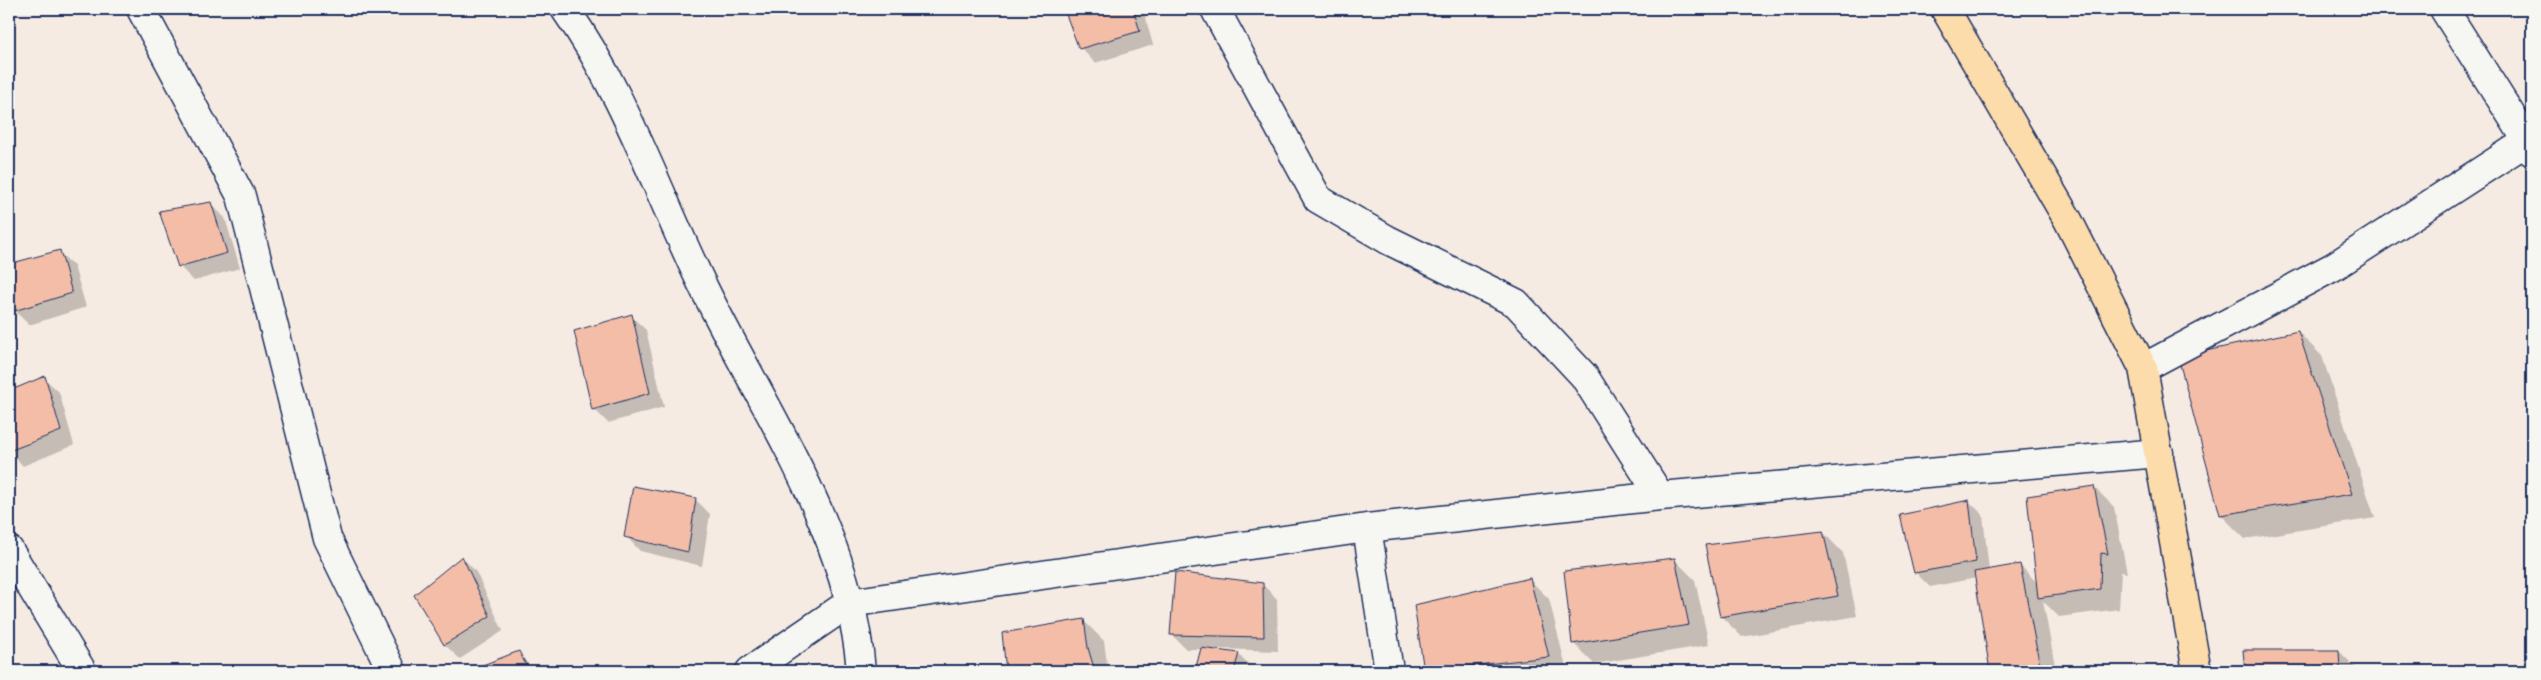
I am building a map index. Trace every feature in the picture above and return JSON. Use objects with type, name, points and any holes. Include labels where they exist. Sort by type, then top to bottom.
[{"type":"main road","points":[[1946,9],[2068,220],[2143,368],[2197,671]]},
{"type":"street","points":[[141,9],[241,196],[327,538],[392,671]]},
{"type":"street","points":[[564,9],[614,89],[701,282],[815,502],[836,555],[849,603],[861,671]]},
{"type":"street","points":[[1214,9],[1318,199],[1388,240],[1516,303],[1584,376],[1660,496]]},
{"type":"street","points":[[2143,368],[2332,267],[2531,144],[2444,9]]},
{"type":"street","points":[[750,671],[849,603],[1366,528],[1660,496],[2159,453]]},
{"type":"street","points":[[1366,528],[1389,671]]},
{"type":"street","points":[[9,550],[82,671]]},
{"type":"building","points":[[1064,9],[1133,9],[1140,31],[1079,49]]},
{"type":"building","points":[[211,202],[227,253],[178,267],[159,211]]},
{"type":"building","points":[[60,250],[72,293],[14,311],[9,297],[9,264]]},
{"type":"building","points":[[632,314],[650,393],[592,410],[574,331]]},
{"type":"building","points":[[2298,331],[2352,494],[2220,515],[2178,357]]},
{"type":"building","points":[[45,376],[61,431],[9,451],[9,391]]},
{"type":"building","points":[[633,486],[696,498],[688,552],[624,537]]},
{"type":"building","points":[[2094,486],[2108,554],[2101,553],[2100,589],[2038,598],[2027,496]]},
{"type":"building","points":[[1969,500],[1976,562],[1914,573],[1900,515]]},
{"type":"building","points":[[1823,531],[1838,596],[1720,617],[1705,545]]},
{"type":"building","points":[[462,556],[490,616],[444,645],[414,595]]},
{"type":"building","points":[[1675,558],[1689,625],[1572,644],[1564,571]]},
{"type":"building","points":[[2020,564],[2041,671],[1990,671],[1974,572]]},
{"type":"building","points":[[1175,572],[1263,583],[1264,637],[1170,635]]},
{"type":"building","points":[[1530,578],[1549,657],[1424,671],[1414,605]]},
{"type":"building","points":[[1084,619],[1088,648],[1095,671],[1006,671],[1002,633]]},
{"type":"building","points":[[1201,648],[1239,653],[1234,671],[1195,671]]},
{"type":"building","points":[[2243,650],[2339,650],[2340,671],[2245,671]]},
{"type":"building","points":[[519,651],[529,671],[467,671]]}]
